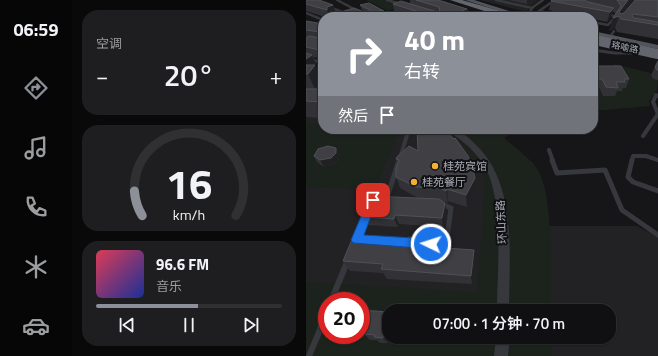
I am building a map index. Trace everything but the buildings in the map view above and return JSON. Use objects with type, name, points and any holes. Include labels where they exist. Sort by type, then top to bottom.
[{"type":"highway","points":[[438,0],[453,3],[478,3],[507,12]]},
{"type":"highway","points":[[442,0],[482,12]]},
{"type":"highway","name":"珞喻路","points":[[598,37],[658,49]]},
{"type":"highway","name":"珞喻路","points":[[598,41],[658,49]]},
{"type":"main road","points":[[430,0],[453,3],[473,12]]},
{"type":"main road","points":[[468,0],[478,3]]},
{"type":"main road","points":[[598,33],[612,34],[658,49]]},
{"type":"main road","points":[[631,53],[639,49],[634,42]]},
{"type":"main road","points":[[598,45],[658,58]]},
{"type":"street","name":"环山东路","points":[[457,134],[472,145],[479,153],[494,178],[499,190],[502,215],[503,304]]},
{"type":"street","points":[[501,356],[502,344]]},
{"type":"lane","points":[[337,0],[360,12]]},
{"type":"lane","points":[[387,0],[406,6]]},
{"type":"lane","points":[[496,0],[532,8]]},
{"type":"lane","points":[[530,12],[532,8],[543,0]]},
{"type":"lane","points":[[544,12],[539,11],[555,0]]},
{"type":"lane","points":[[322,5],[342,12]]},
{"type":"lane","points":[[349,12],[356,10]]},
{"type":"lane","points":[[598,23],[608,25],[615,17],[606,12]]},
{"type":"lane","points":[[306,13],[318,18]]},
{"type":"lane","points":[[598,51],[631,53]]},
{"type":"lane","points":[[306,58],[318,62]]},
{"type":"lane","points":[[643,136],[658,114],[652,102],[656,95],[658,96]]},
{"type":"lane","points":[[386,200],[407,134]]},
{"type":"lane","points":[[549,150],[557,173],[605,170],[622,210],[658,235]]},
{"type":"lane","points":[[658,160],[646,156],[633,156],[628,177],[632,182],[658,191]]},
{"type":"lane","points":[[379,200],[394,201]]},
{"type":"lane","points":[[409,243],[446,245],[451,208],[441,204],[434,204]]},
{"type":"lane","points":[[354,246],[370,206]]},
{"type":"lane","points":[[356,240],[364,240]]},
{"type":"lane","points":[[335,292],[351,253]]},
{"type":"lane","points":[[309,356],[318,334]]},
{"type":"shaded area","points":[[366,0],[384,0],[403,6],[388,11]]},
{"type":"shaded area","points":[[480,0],[539,0],[529,7],[527,12]]},
{"type":"shaded area","points":[[614,64],[650,73],[653,79],[658,80],[657,90],[649,101],[650,106],[598,111],[598,71],[612,68]]},
{"type":"shaded area","points":[[306,75],[318,79],[318,134],[510,134],[504,138],[533,163],[540,174],[546,197],[549,226],[637,226],[658,237],[658,356],[306,356]]},
{"type":"shaded area","points":[[306,123],[318,124],[318,134],[398,134],[375,190],[306,187]]},
{"type":"shaded area","points":[[454,134],[510,134],[504,138],[527,159],[539,173],[544,185],[549,219],[551,304],[382,304],[382,344],[552,344],[552,356],[306,356],[306,282],[477,292],[485,183],[483,175],[475,161]]},
{"type":"place","name":"桂苑宾馆","points":[[435,166]]},
{"type":"place","name":"桂苑餐厅","points":[[414,182]]},
{"type":"route","points":[[373,200],[356,240],[431,244]]}]
